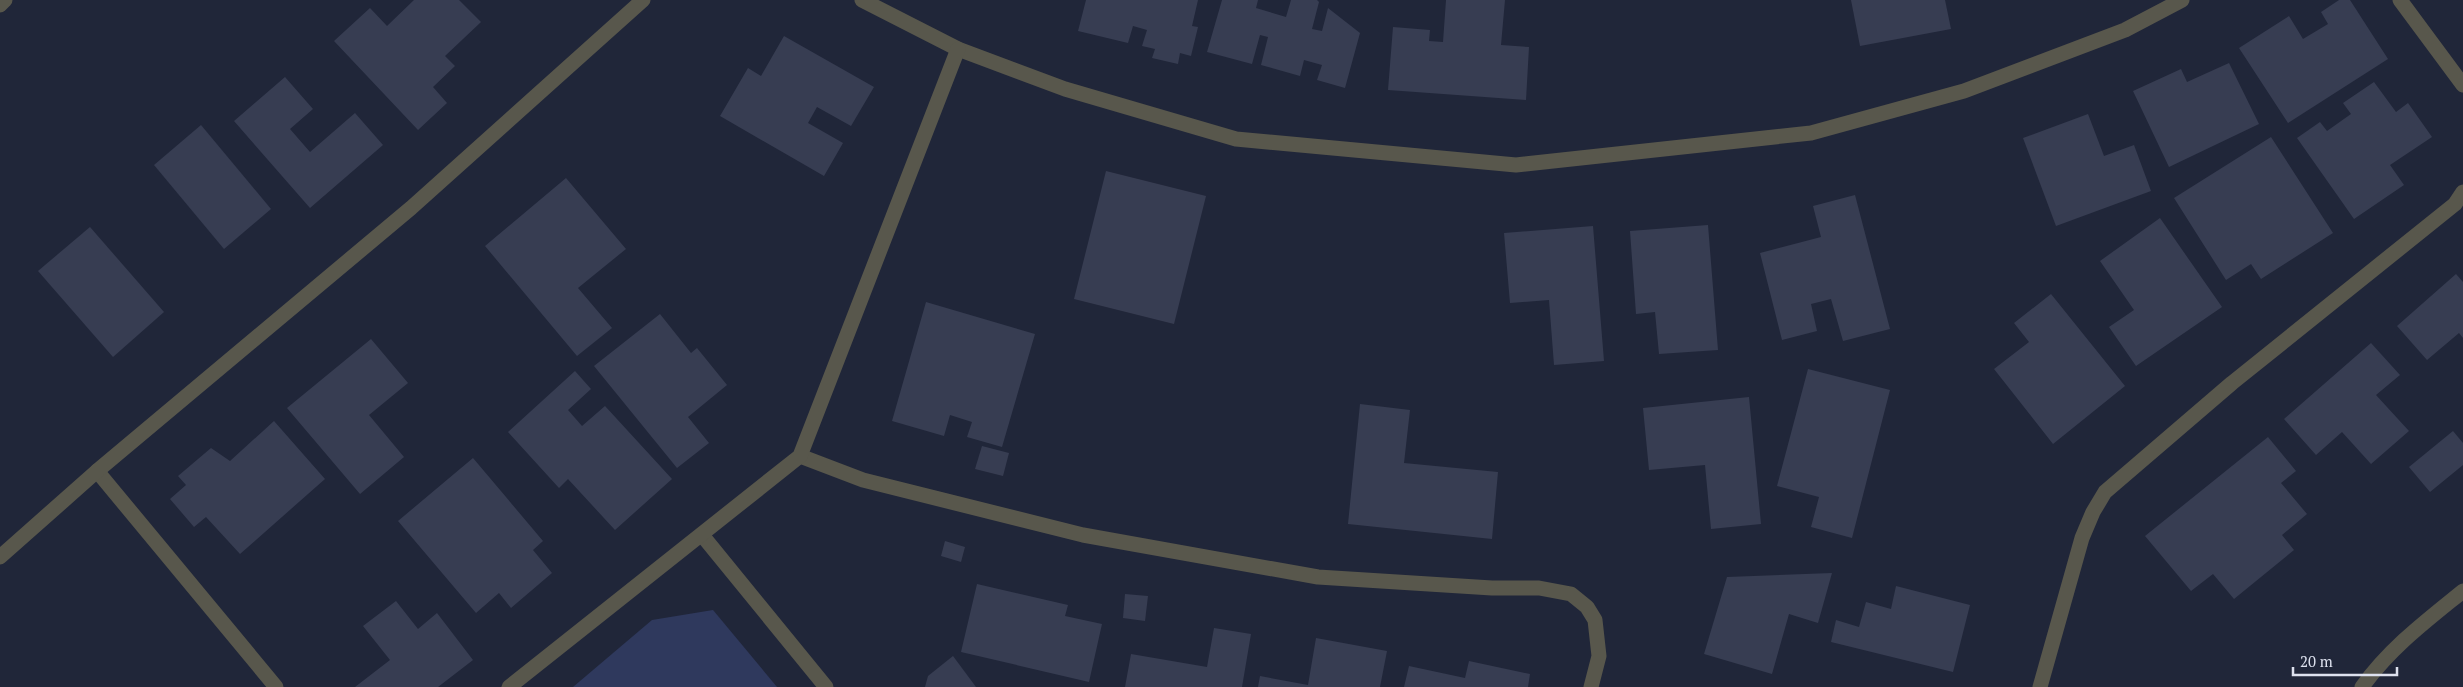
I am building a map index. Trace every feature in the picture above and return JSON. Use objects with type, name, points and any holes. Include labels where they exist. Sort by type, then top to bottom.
[{"type":"street","points":[[0,5],[5,0]]},
{"type":"street","points":[[0,557],[97,472],[411,208],[643,0]]},
{"type":"street","points":[[862,0],[958,49],[1065,89],[1236,139],[1516,165],[1811,133],[1964,91],[2125,30],[2182,0]]},
{"type":"street","points":[[2400,0],[2463,85]]},
{"type":"street","points":[[509,687],[800,456],[958,49]]},
{"type":"street","points":[[2040,687],[2082,538],[2093,512],[2105,492],[2232,383],[2455,204],[2463,192]]},
{"type":"street","points":[[800,456],[862,480],[1083,535],[1318,577],[1492,588],[1539,588],[1571,594],[1587,607],[1595,620],[1599,656],[1591,687]]},
{"type":"street","points":[[97,472],[276,687]]},
{"type":"street","points":[[702,535],[826,687]]},
{"type":"street","points":[[2362,687],[2379,663],[2405,638],[2463,590]]},
{"type":"shaded area","points":[[713,610],[777,687],[573,687],[652,620]]},
{"type":"building","points":[[414,0],[459,0],[481,22],[445,56],[455,66],[433,87],[447,103],[418,130],[334,41],[370,8],[387,26]]},
{"type":"building","points":[[1086,0],[1198,0],[1192,26],[1198,27],[1191,56],[1180,53],[1178,64],[1152,58],[1155,49],[1142,46],[1147,30],[1133,26],[1128,43],[1078,31]]},
{"type":"building","points":[[1222,0],[1258,0],[1256,8],[1286,17],[1291,0],[1317,0],[1319,2],[1312,29],[1322,31],[1328,8],[1360,33],[1345,88],[1317,80],[1322,65],[1304,60],[1300,76],[1261,65],[1268,37],[1260,35],[1252,64],[1207,52]]},
{"type":"building","points":[[1446,0],[1505,0],[1501,45],[1529,47],[1526,100],[1388,90],[1393,27],[1430,30],[1429,41],[1443,42]]},
{"type":"building","points":[[1851,0],[1945,0],[1951,29],[1860,46]]},
{"type":"building","points":[[2339,0],[2350,0],[2388,59],[2288,123],[2239,48],[2289,16],[2303,39],[2328,24],[2321,12]]},
{"type":"building","points":[[784,36],[874,87],[851,126],[817,107],[808,123],[843,143],[824,176],[720,116],[748,68],[761,76]]},
{"type":"building","points":[[2229,63],[2259,124],[2169,167],[2133,91],[2181,69],[2187,82]]},
{"type":"building","points":[[285,77],[313,109],[290,129],[310,152],[355,113],[383,145],[310,208],[234,121]]},
{"type":"building","points":[[2374,82],[2396,112],[2408,103],[2432,137],[2390,165],[2404,185],[2354,219],[2297,138],[2320,122],[2327,131],[2351,114],[2343,103]]},
{"type":"building","points":[[2088,114],[2104,156],[2134,145],[2151,191],[2056,226],[2023,138]]},
{"type":"building","points":[[201,125],[271,209],[224,249],[154,165]]},
{"type":"building","points":[[2271,137],[2333,233],[2261,279],[2251,264],[2226,280],[2174,198]]},
{"type":"building","points":[[1106,171],[1206,196],[1174,324],[1074,299]]},
{"type":"building","points":[[566,178],[626,249],[578,288],[612,328],[577,356],[485,246]]},
{"type":"building","points":[[1855,195],[1890,329],[1843,341],[1831,299],[1811,304],[1817,331],[1782,340],[1760,253],[1821,237],[1813,206]]},
{"type":"building","points":[[2160,218],[2222,307],[2136,366],[2109,327],[2134,310],[2100,261]]},
{"type":"building","points":[[1708,225],[1718,350],[1659,354],[1655,312],[1636,314],[1630,231]]},
{"type":"building","points":[[1593,226],[1604,361],[1554,365],[1549,300],[1510,303],[1504,233]]},
{"type":"building","points":[[90,227],[164,312],[113,357],[38,271]]},
{"type":"building","points":[[2456,274],[2463,282],[2463,338],[2459,333],[2427,360],[2397,326]]},
{"type":"building","points":[[2051,294],[2125,386],[2053,444],[1994,369],[2029,342],[2014,323]]},
{"type":"building","points":[[926,302],[1035,334],[1002,447],[967,437],[972,422],[950,415],[944,436],[892,421]]},
{"type":"building","points":[[660,314],[691,353],[697,348],[727,385],[688,417],[709,443],[677,468],[594,366]]},
{"type":"building","points":[[371,339],[408,383],[369,415],[404,457],[360,494],[287,408]]},
{"type":"building","points":[[2371,343],[2400,375],[2376,395],[2409,431],[2371,464],[2342,432],[2316,455],[2284,419]]},
{"type":"building","points":[[1808,369],[1890,390],[1852,538],[1811,527],[1819,497],[1777,486]]},
{"type":"building","points":[[575,371],[591,389],[568,410],[582,426],[605,406],[672,479],[615,530],[568,479],[559,488],[508,432]]},
{"type":"building","points":[[1749,397],[1761,524],[1711,529],[1705,465],[1649,470],[1643,408]]},
{"type":"building","points":[[1360,404],[1410,410],[1404,463],[1498,472],[1492,539],[1348,524]]},
{"type":"building","points":[[274,421],[325,479],[240,554],[206,517],[194,527],[170,499],[186,485],[178,476],[211,448],[230,461]]},
{"type":"building","points":[[2453,431],[2463,443],[2463,465],[2430,492],[2409,467]]},
{"type":"building","points":[[2268,437],[2296,471],[2281,483],[2307,514],[2282,535],[2294,550],[2234,599],[2213,574],[2191,591],[2145,536]]},
{"type":"building","points":[[982,446],[1009,453],[1003,476],[975,469]]},
{"type":"building","points":[[473,458],[543,541],[533,550],[552,573],[511,608],[499,593],[476,613],[398,521]]},
{"type":"building","points":[[945,541],[965,547],[961,562],[941,556]]},
{"type":"building","points":[[1832,573],[1818,623],[1789,614],[1772,674],[1704,654],[1727,577]]},
{"type":"building","points":[[977,584],[1068,605],[1065,616],[1102,624],[1089,682],[961,652]]},
{"type":"building","points":[[1896,586],[1970,605],[1953,672],[1831,642],[1836,620],[1859,627],[1866,602],[1891,609]]},
{"type":"building","points":[[1125,594],[1148,596],[1145,621],[1123,618]]},
{"type":"building","points":[[396,601],[418,629],[437,613],[473,660],[438,687],[355,687],[390,660],[363,626]]},
{"type":"building","points":[[1214,628],[1251,634],[1242,687],[1125,687],[1131,654],[1207,667]]},
{"type":"building","points":[[1316,638],[1387,651],[1380,687],[1258,687],[1260,676],[1308,685]]},
{"type":"building","points":[[953,656],[976,687],[925,687],[928,676]]},
{"type":"building","points":[[1469,661],[1530,674],[1528,687],[1404,687],[1409,666],[1465,678]]}]
